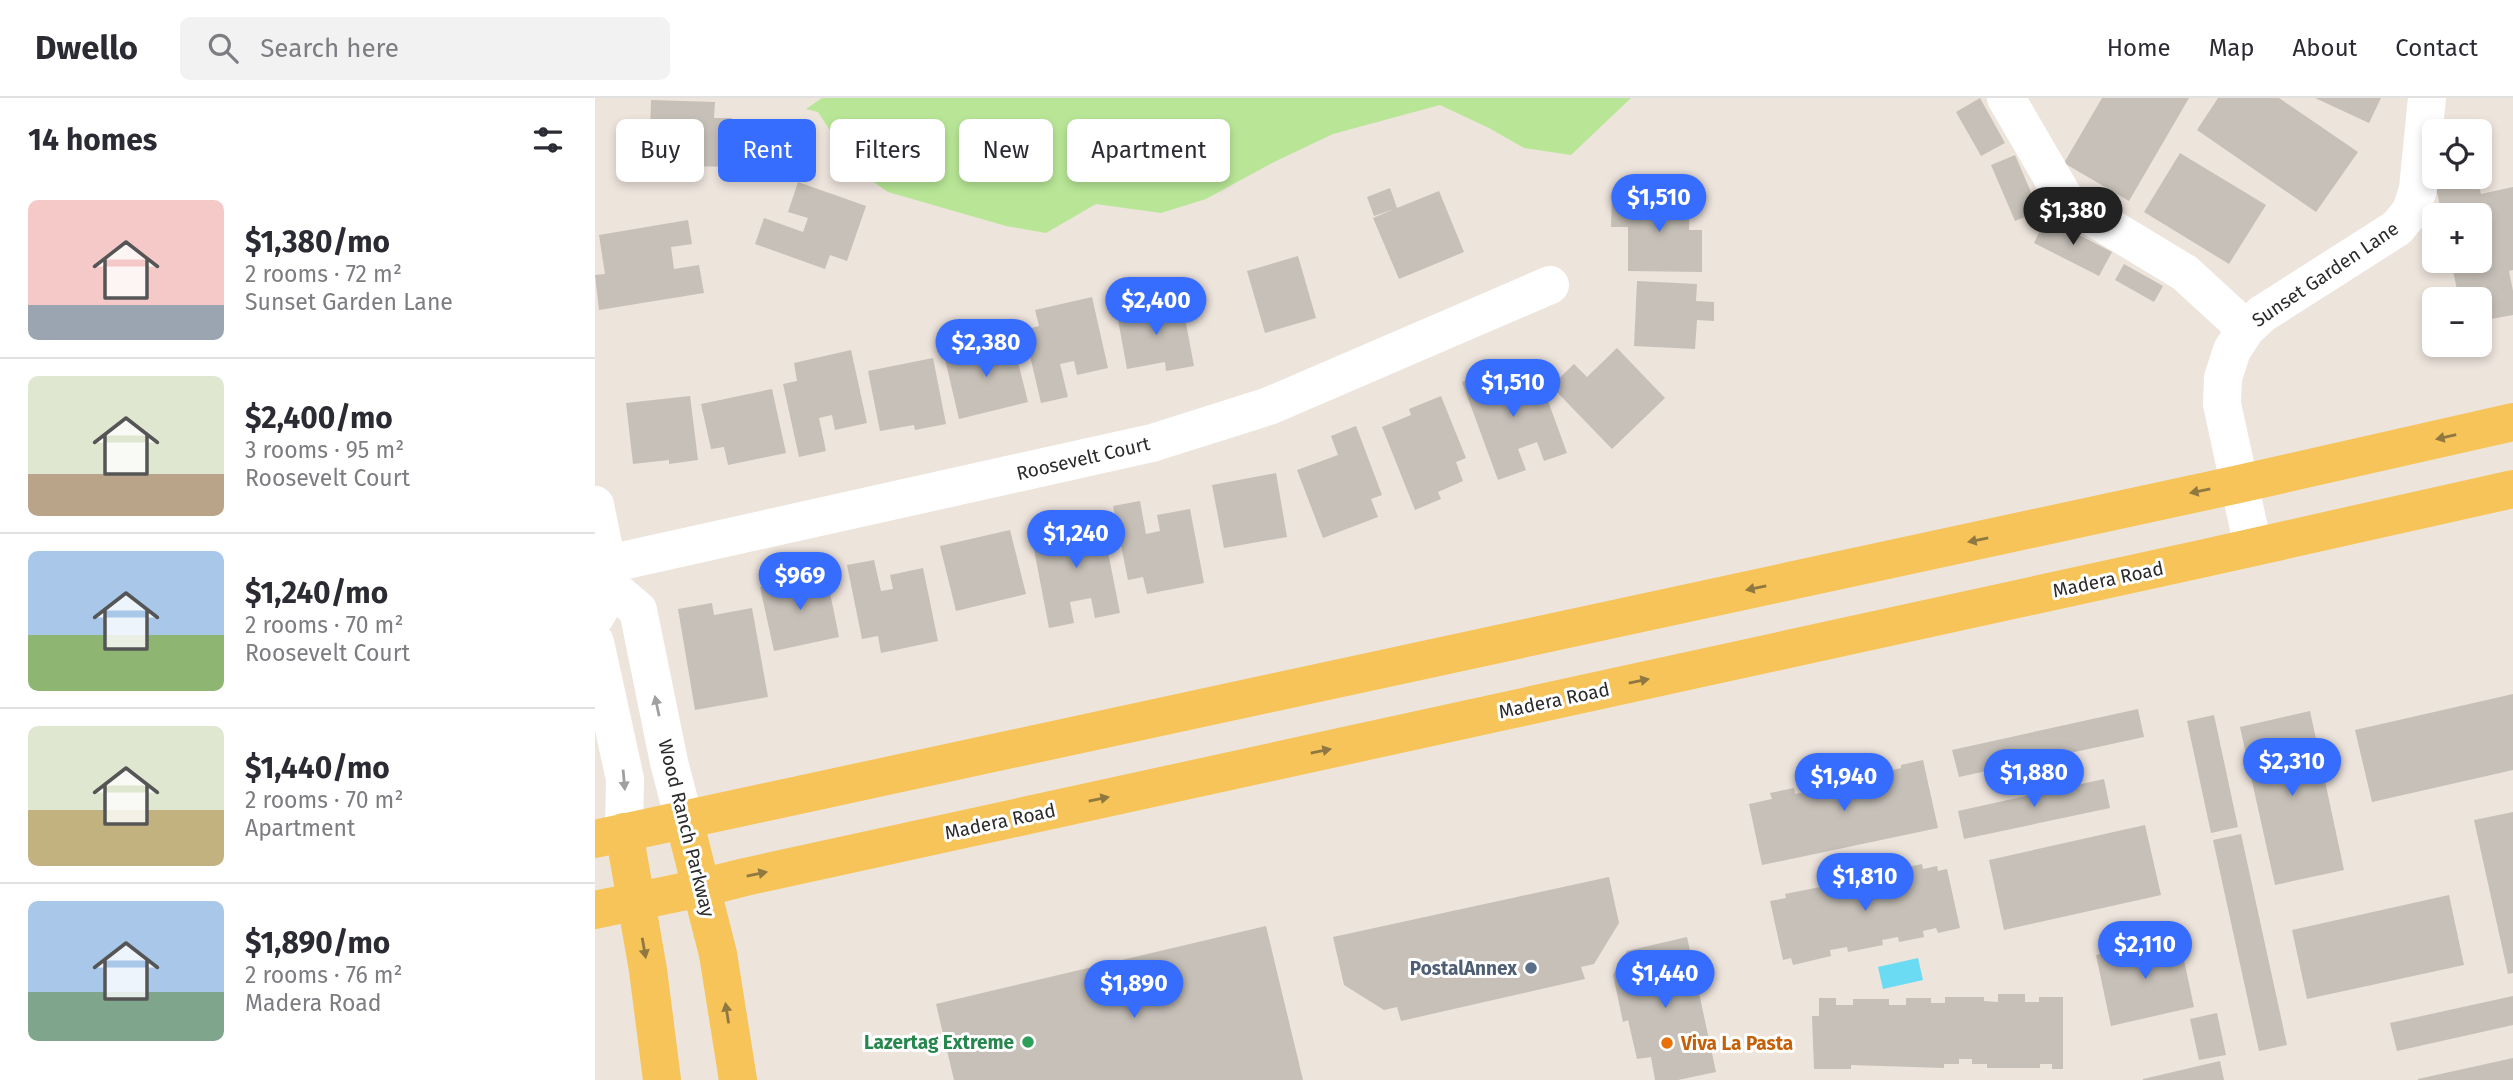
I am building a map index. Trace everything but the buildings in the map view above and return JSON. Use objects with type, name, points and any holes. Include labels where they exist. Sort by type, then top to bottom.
[{"type":"main road","points":[[662,1080],[636,901],[610,836],[2239,484],[2513,422]]},
{"type":"main road","name":"Madera Road","points":[[595,910],[2513,489]]},
{"type":"main road","name":"Wood Ranch Parkway","points":[[684,820],[718,954],[738,1080]]},
{"type":"street","name":"Sunset Garden Lane","points":[[2006,98],[2066,201],[2185,273],[2246,328]]},
{"type":"street","name":"Sunset Garden Lane","points":[[2253,547],[2223,404],[2223,378],[2232,350],[2246,328],[2262,314],[2397,228],[2411,211],[2419,189],[2427,98]]},
{"type":"street","name":"Roosevelt Court","points":[[603,584],[1211,426],[1269,406],[1551,285]]},
{"type":"street","points":[[595,505],[603,584]]},
{"type":"street","name":"Wood Ranch Parkway","points":[[603,584],[638,610],[669,762],[684,820]]},
{"type":"street","points":[[595,642],[625,779],[610,836]]},
{"type":"green space","points":[[822,98],[1631,98],[1571,155],[1524,148],[1440,105],[1333,134],[1206,199],[1161,213],[1096,204],[1046,233],[1006,226],[888,192],[874,182],[945,182],[945,119],[830,119],[830,130],[818,112],[806,109]]},
{"type":"water","points":[[1918,958],[1923,980],[1883,989],[1878,967]]},
{"type":"place","name":"PostalAnnex","points":[[1531,968]]},
{"type":"place","name":"Lazertag Extreme","points":[[1028,1042]]},
{"type":"place","name":"Viva La Pasta","points":[[1667,1043]]}]
